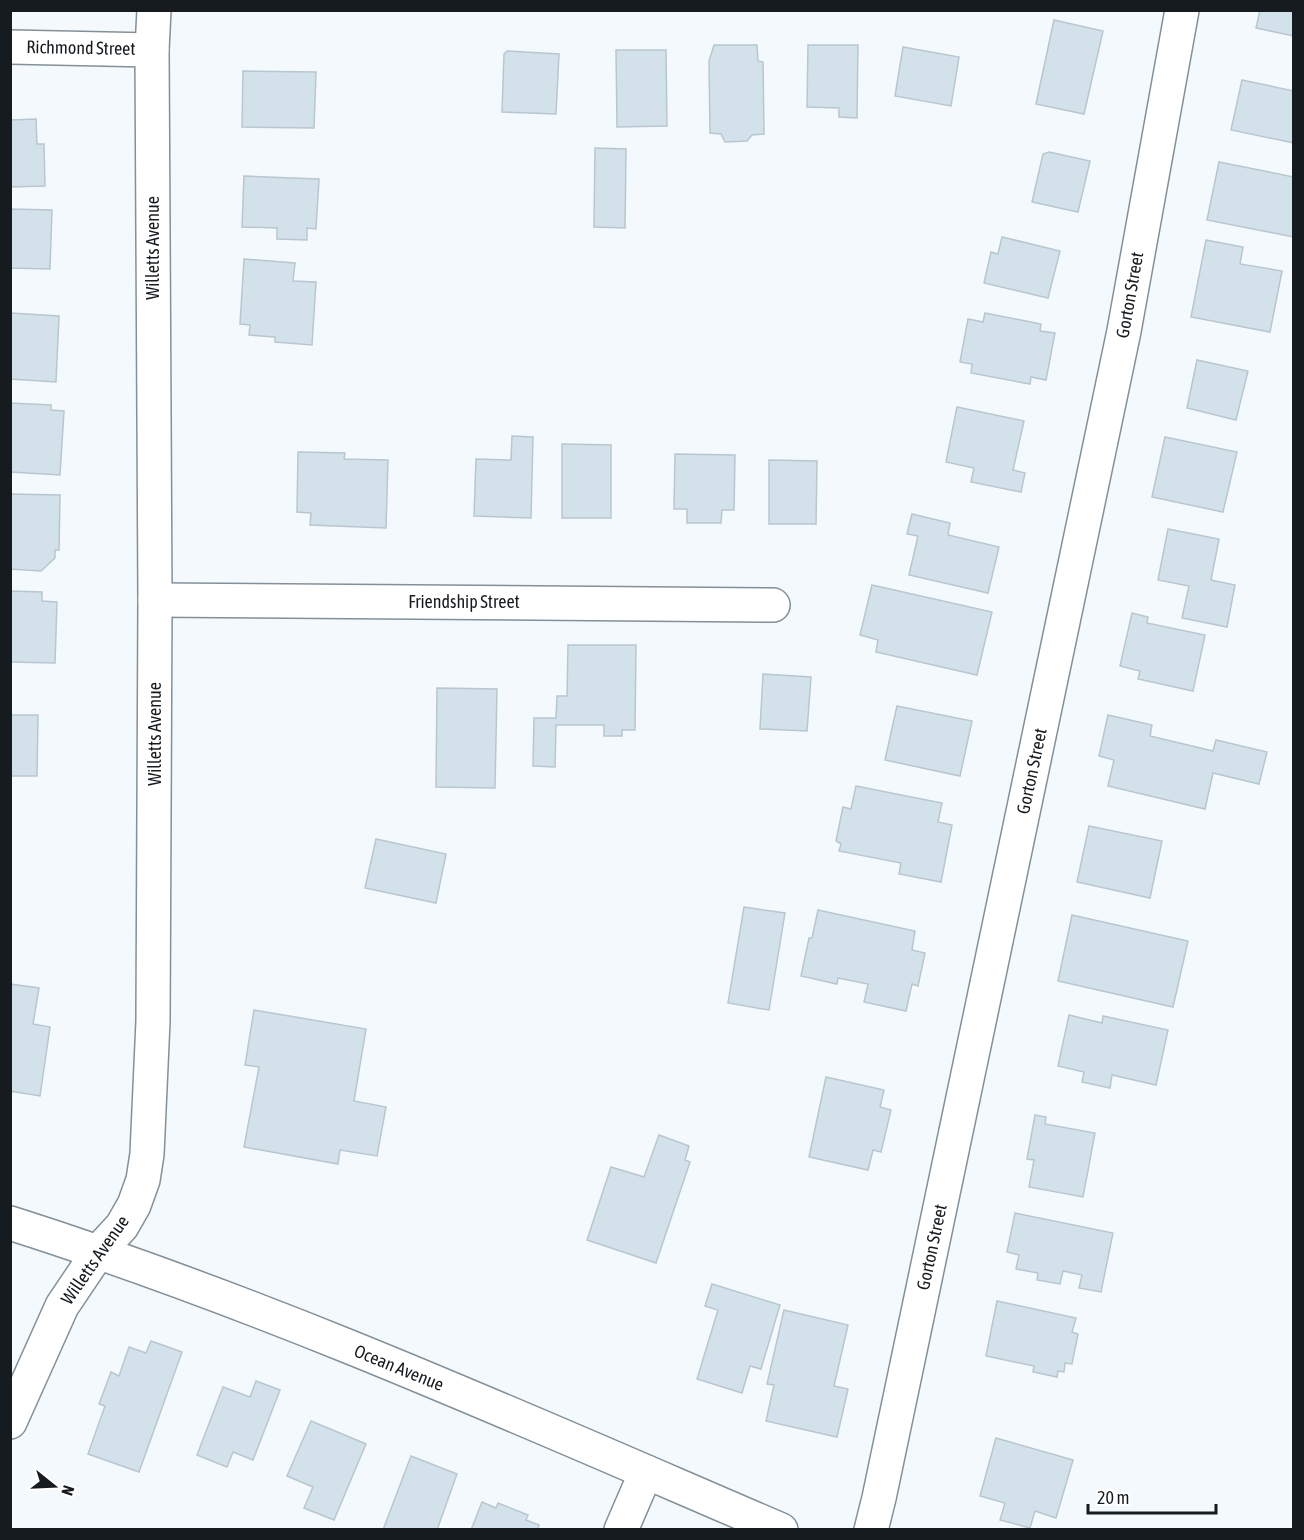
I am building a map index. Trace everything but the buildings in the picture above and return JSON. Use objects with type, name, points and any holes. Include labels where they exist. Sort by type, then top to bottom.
[{"type":"street","name":"Willetts Avenue","points":[[10,1422],[62,1306],[99,1251],[122,1226],[134,1205],[143,1180],[147,1154],[153,988],[155,600],[152,50],[154,10]]},
{"type":"street","name":"Gorton Street","points":[[870,1530],[879,1498],[1124,331],[1182,10]]},
{"type":"street","name":"Richmond Street","points":[[10,47],[152,50]]},
{"type":"street","name":"Friendship Street","points":[[155,600],[773,605]]},
{"type":"street","name":"Ocean Avenue","points":[[10,1223],[99,1251],[362,1352],[781,1530]]},
{"type":"street","points":[[621,1530],[646,1472]]}]
